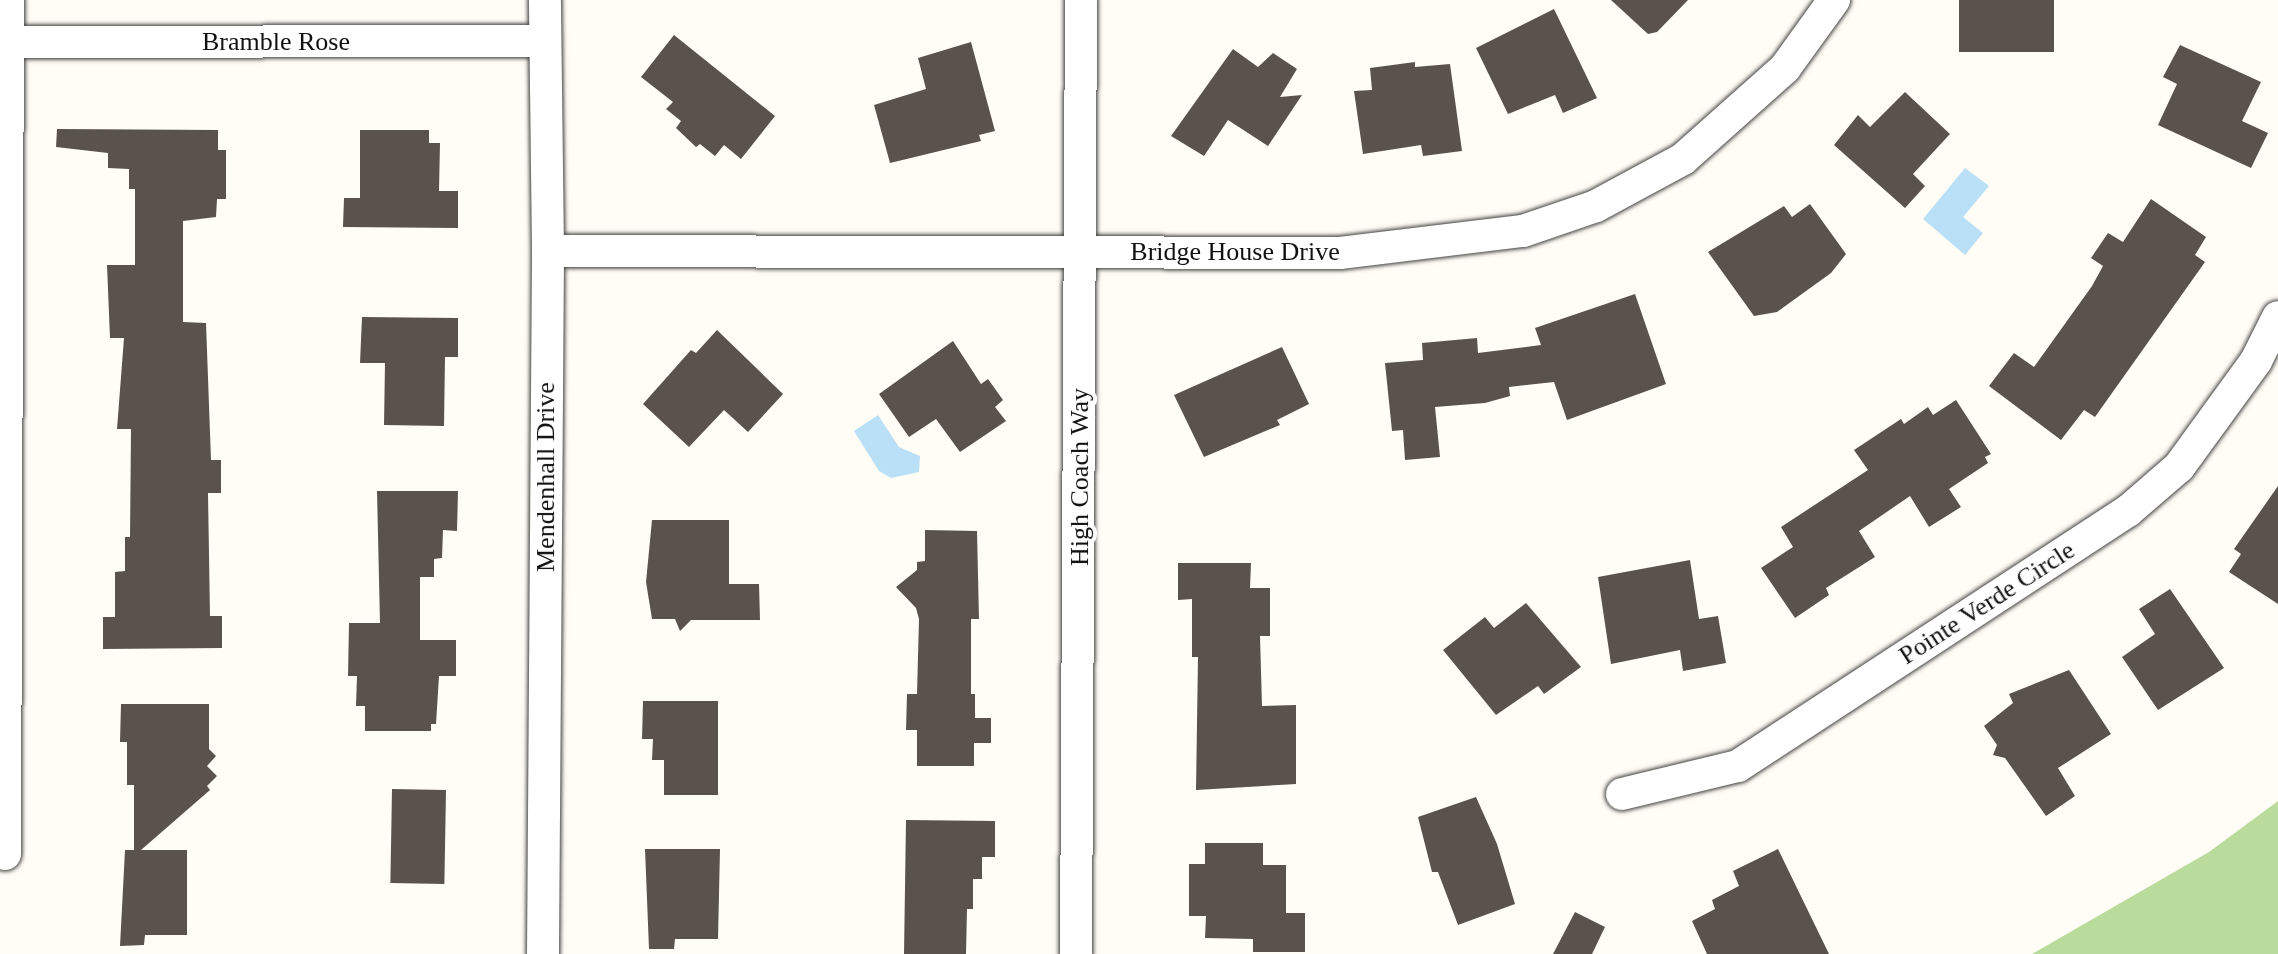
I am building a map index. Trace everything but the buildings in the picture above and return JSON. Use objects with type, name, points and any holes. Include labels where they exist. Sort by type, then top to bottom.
[{"type":"street","points":[[5,854],[8,0]]},
{"type":"street","name":"Mendenhall Drive","points":[[543,954],[548,251],[545,0]]},
{"type":"street","name":"High Coach Way","points":[[1076,954],[1081,0]]},
{"type":"street","name":"Bridge House Drive","points":[[548,251],[1340,253],[1461,243],[1523,231],[1596,206],[1683,159],[1785,68],[1834,0]]},
{"type":"street","name":"Bramble Rose","points":[[7,42],[545,41]]},
{"type":"street","name":"Pointe Verde Circle","points":[[1622,794],[1738,766],[2128,511],[2179,467],[2256,361],[2278,317]]},
{"type":"green space","points":[[2278,801],[2278,954],[2032,954],[2209,852]]},
{"type":"water","points":[[1965,168],[1989,186],[1963,217],[1983,233],[1965,255],[1923,219]]},
{"type":"water","points":[[878,415],[899,447],[920,456],[919,472],[891,478],[879,471],[854,431]]}]
